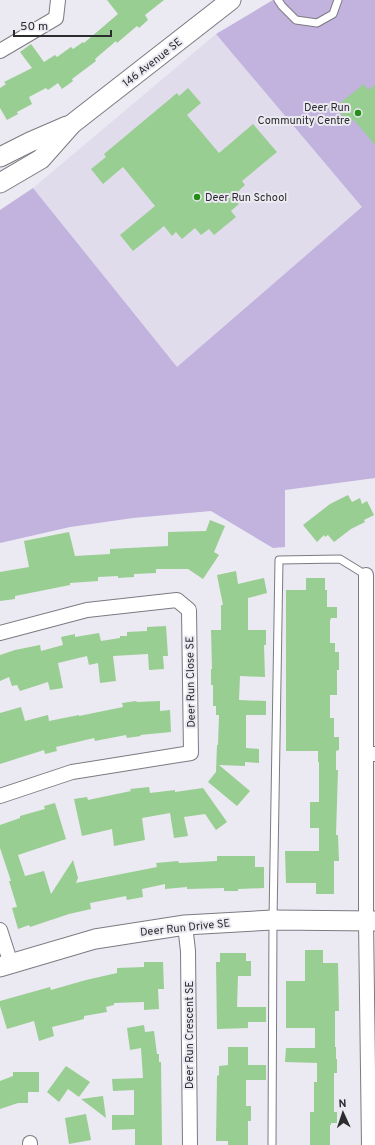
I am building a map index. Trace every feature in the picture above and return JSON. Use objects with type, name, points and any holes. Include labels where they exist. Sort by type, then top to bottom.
[{"type":"street","points":[[0,51],[56,18],[58,0]]},
{"type":"street","name":"146 Avenue SE","points":[[0,183],[41,159],[72,124],[231,0]]},
{"type":"street","name":"146 Avenue SE","points":[[0,158],[30,142],[72,124]]},
{"type":"street","points":[[366,575],[371,754],[370,921],[372,1090],[369,1145]]},
{"type":"street","name":"Deer Run Close SE","points":[[0,633],[87,610],[177,600],[189,610],[191,753],[72,772],[0,796]]},
{"type":"street","name":"Deer Run Drive SE","points":[[6,966],[95,939],[185,925],[273,920],[370,921]]},
{"type":"street","name":"Deer Run Crescent SE","points":[[185,925],[188,951],[190,1145]]},
{"type":"street","points":[[0,930],[6,966]]},
{"type":"lane","points":[[278,0],[296,20],[317,23],[332,14],[338,0]]},
{"type":"lane","points":[[272,1145],[273,920],[279,560],[340,559],[366,575]]},
{"type":"shaded area","points":[[273,0],[375,0],[375,478],[285,490],[285,547],[273,548],[211,511],[133,518],[70,527],[0,543],[0,210],[33,188],[177,367],[362,207],[216,34]]},
{"type":"shaded area","name":"Deer Run School","points":[[216,34],[363,207],[176,368],[33,188]]},
{"type":"building","points":[[107,0],[164,0],[145,15],[148,20],[139,28],[137,26],[117,43],[116,41],[95,59],[96,61],[72,79],[73,81],[62,89],[58,83],[48,90],[46,88],[29,97],[32,104],[17,112],[18,114],[7,120],[0,108],[0,88],[6,84],[4,82],[32,68],[20,52],[31,44],[44,62],[55,55],[57,57],[71,47],[73,49],[83,42],[84,43],[118,14]]},
{"type":"building","name":"Deer Run Community Centre","points":[[364,84],[368,90],[375,85],[375,145],[354,120],[349,123],[335,107]]},
{"type":"building","points":[[188,88],[201,103],[187,115],[219,153],[253,124],[277,152],[242,181],[245,185],[232,197],[239,204],[231,211],[236,217],[214,235],[209,229],[201,235],[195,228],[182,239],[176,232],[172,236],[164,226],[133,251],[120,235],[155,206],[123,167],[103,184],[91,169],[106,157],[104,154],[177,93],[179,96]]},
{"type":"building","points":[[348,495],[352,502],[360,498],[362,504],[367,501],[374,515],[364,520],[365,522],[351,529],[334,542],[328,535],[325,537],[324,535],[317,542],[303,525],[330,504]]},
{"type":"building","points":[[210,520],[225,526],[214,552],[219,555],[203,579],[188,569],[156,569],[156,573],[134,574],[134,577],[98,577],[98,581],[70,583],[70,585],[15,596],[15,599],[0,601],[0,572],[29,567],[24,541],[69,532],[75,556],[110,554],[110,549],[168,546],[168,532],[206,531]]},
{"type":"building","points":[[236,571],[238,584],[264,578],[267,593],[248,598],[248,630],[266,630],[266,645],[264,645],[265,677],[240,676],[239,700],[266,701],[266,715],[246,715],[246,748],[259,749],[259,763],[245,762],[245,766],[219,765],[250,791],[237,806],[208,782],[216,772],[218,745],[219,715],[216,715],[216,706],[213,706],[213,685],[211,685],[211,630],[221,630],[221,605],[223,605],[217,575]]},
{"type":"building","points":[[306,578],[325,578],[327,607],[337,607],[337,618],[331,618],[330,621],[330,643],[335,643],[335,652],[339,652],[337,695],[330,695],[330,718],[334,718],[334,737],[339,737],[339,750],[336,751],[336,770],[338,770],[336,835],[338,835],[339,861],[334,861],[334,894],[316,894],[316,883],[286,883],[285,851],[319,851],[319,828],[310,828],[310,802],[319,802],[318,751],[286,751],[286,590],[306,590]]},
{"type":"building","points":[[166,626],[168,656],[163,656],[164,669],[149,670],[148,654],[113,656],[116,681],[100,683],[98,663],[89,665],[87,656],[58,663],[63,688],[50,690],[48,682],[20,691],[17,685],[12,686],[9,677],[0,681],[0,655],[15,650],[40,645],[41,651],[63,645],[61,637],[75,634],[75,637],[99,633],[101,641],[120,638],[120,636],[127,636],[127,632],[147,631],[147,627]]},
{"type":"building","points":[[136,701],[160,701],[160,711],[170,710],[171,732],[140,735],[141,736],[127,738],[126,735],[95,741],[94,738],[56,747],[57,751],[45,754],[44,750],[0,764],[0,713],[21,707],[25,721],[48,715],[49,721],[123,707],[122,703]]},
{"type":"building","points":[[149,787],[150,793],[175,790],[175,792],[203,788],[227,822],[216,830],[205,814],[184,817],[188,836],[174,838],[170,813],[142,818],[145,840],[114,846],[112,829],[82,836],[74,799],[87,797],[88,800],[131,791],[130,789]]},
{"type":"building","points":[[55,803],[66,839],[18,855],[25,876],[44,871],[51,894],[73,860],[78,878],[76,883],[157,867],[156,863],[178,861],[179,863],[217,861],[217,856],[255,856],[255,867],[264,867],[264,888],[238,889],[238,891],[224,891],[224,888],[187,889],[187,887],[165,889],[165,884],[142,889],[143,897],[127,900],[126,896],[90,903],[91,909],[69,914],[30,927],[29,925],[18,929],[12,908],[17,907],[9,881],[11,881],[0,848],[0,825],[20,818],[20,816],[45,809],[44,806]]},
{"type":"building","points":[[305,950],[323,950],[323,963],[338,963],[339,1011],[335,1011],[337,1073],[334,1073],[334,1112],[337,1112],[337,1123],[331,1123],[330,1125],[330,1145],[310,1145],[310,1112],[314,1112],[314,1082],[317,1082],[317,1063],[285,1062],[286,1048],[315,1048],[315,1028],[286,1028],[286,981],[305,981]]},
{"type":"building","points":[[220,953],[246,953],[246,961],[251,961],[251,976],[238,976],[237,1007],[266,1007],[266,1022],[248,1022],[248,1028],[217,1029],[216,962],[220,962]]},
{"type":"building","points":[[144,962],[163,962],[164,989],[158,989],[159,1009],[144,1010],[144,1002],[114,1003],[114,1005],[106,1007],[107,1012],[84,1016],[84,1019],[52,1027],[54,1036],[39,1041],[34,1021],[7,1029],[0,1006],[0,1001],[50,987],[51,990],[117,973],[117,968],[144,967]]},
{"type":"building","points":[[144,1025],[145,1032],[154,1031],[157,1054],[159,1054],[159,1062],[161,1062],[162,1145],[135,1145],[135,1129],[112,1130],[112,1115],[134,1115],[134,1090],[113,1091],[112,1079],[143,1078],[141,1048],[130,1050],[127,1028]]},
{"type":"building","points":[[228,1047],[248,1047],[248,1065],[266,1065],[266,1080],[246,1080],[246,1106],[251,1106],[251,1121],[248,1121],[248,1145],[228,1145],[228,1141],[216,1141],[217,1076],[219,1075],[219,1066],[228,1065]]},
{"type":"building","points":[[66,1066],[90,1082],[79,1097],[68,1089],[59,1102],[47,1092]]},
{"type":"building","points":[[13,1072],[39,1072],[39,1092],[28,1092],[28,1103],[18,1103],[0,1109],[0,1081],[13,1076]]},
{"type":"building","points":[[103,1096],[106,1118],[81,1099]]},
{"type":"building","points":[[86,1114],[91,1140],[69,1144],[65,1118]]},
{"type":"place","name":"Deer Run Community Centre","points":[[358,113]]},
{"type":"place","name":"Deer Run School","points":[[197,197]]}]
